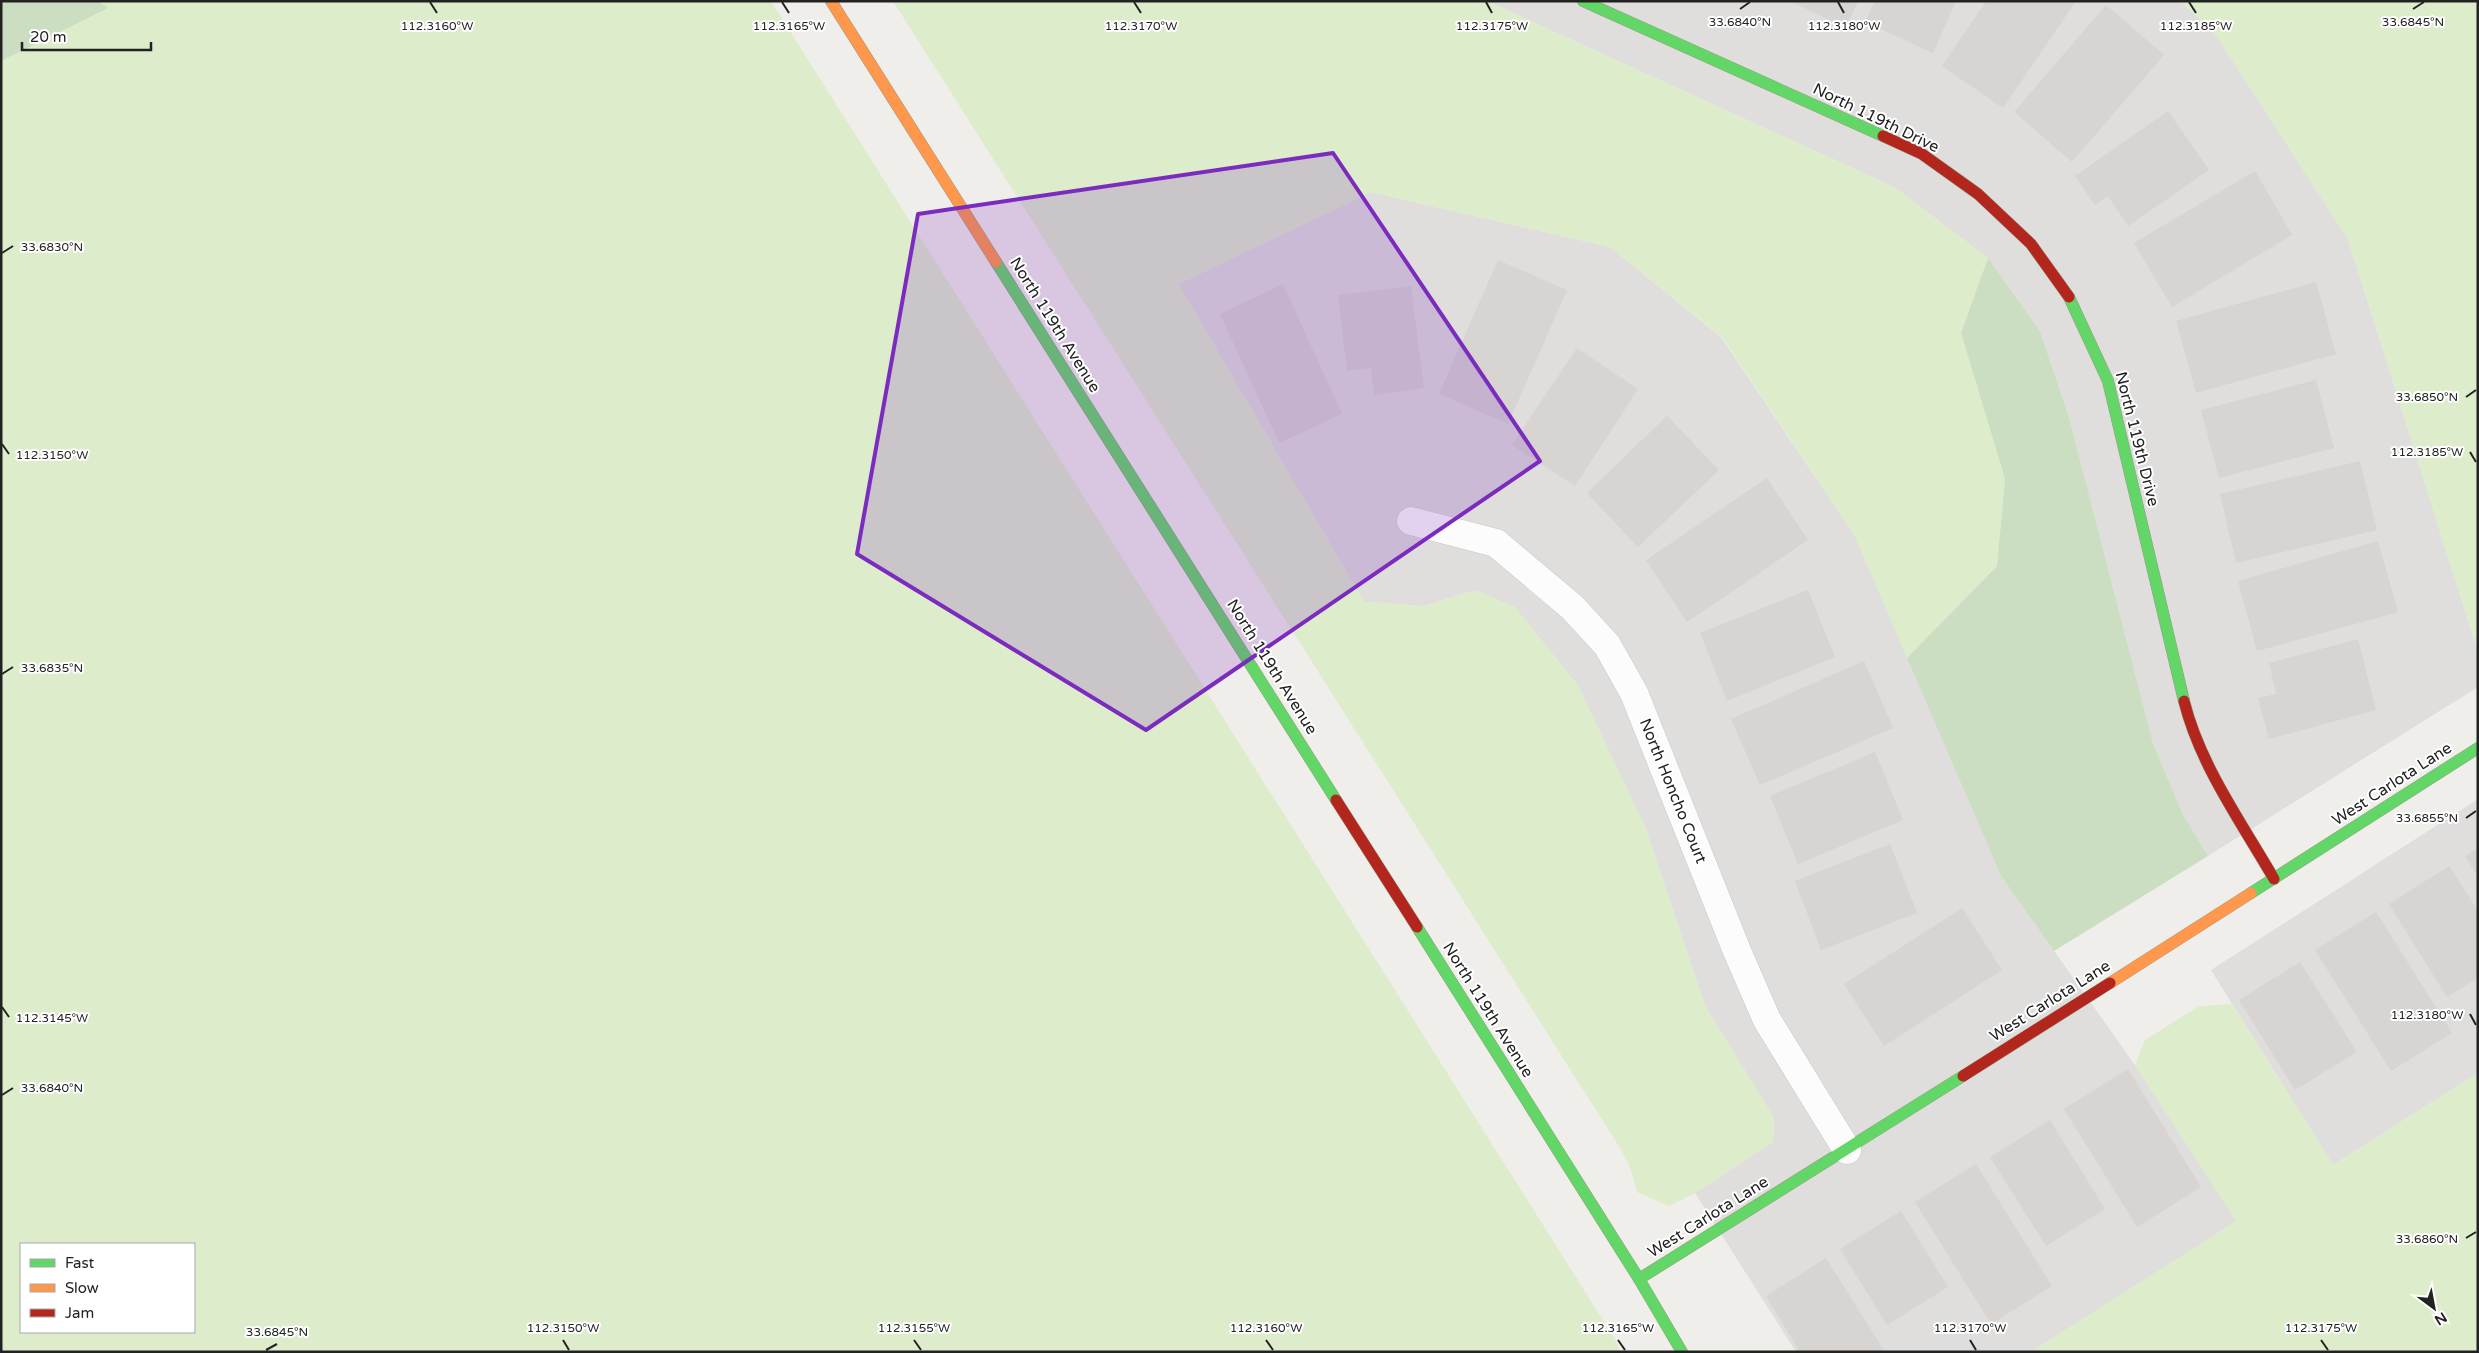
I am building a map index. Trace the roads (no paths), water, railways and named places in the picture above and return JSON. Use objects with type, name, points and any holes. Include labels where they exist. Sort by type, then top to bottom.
[{"type":"street","name":"North 119th Avenue","points":[[831,1],[1639,1279],[1682,1352]]},
{"type":"street","name":"North 119th Drive","points":[[1583,1],[1922,154],[1978,194],[2032,244],[2074,304],[2108,381],[2189,720],[2211,772],[2274,879]]},
{"type":"street","name":"North Honcho Court","points":[[1411,521],[1496,543],[1572,607],[1607,645],[1634,693],[1737,951],[1767,1020],[1847,1150]]},
{"type":"street","name":"West Carlota Lane","points":[[1639,1279],[1847,1150],[2478,748]]}]
